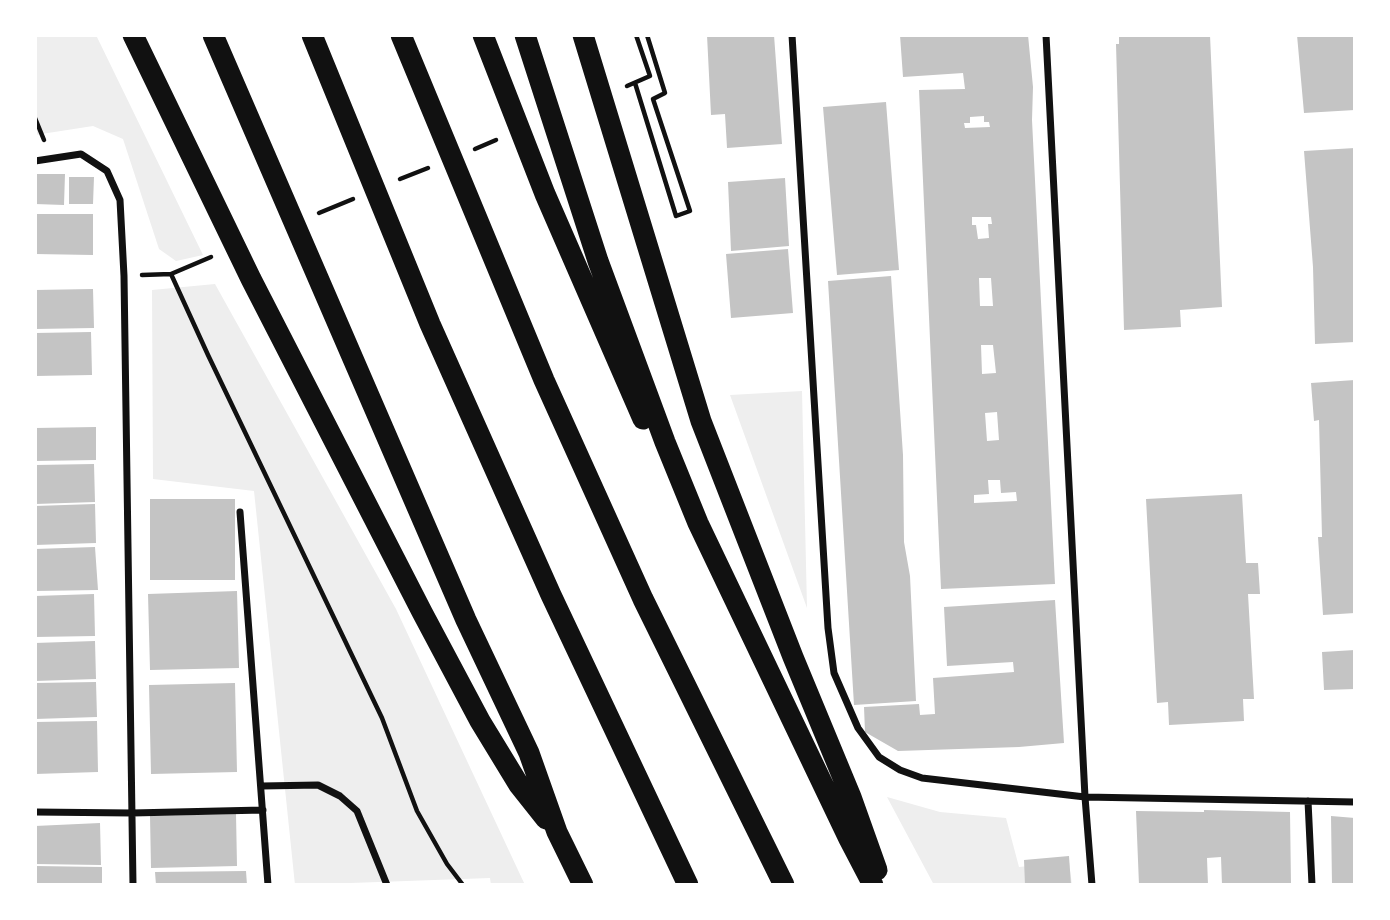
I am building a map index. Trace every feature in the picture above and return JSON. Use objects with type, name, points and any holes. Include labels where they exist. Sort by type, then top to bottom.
[{"type":"highway","points":[[133,35],[258,291],[480,721],[519,785],[557,832]]},
{"type":"highway","points":[[213,35],[466,620],[529,753],[557,832],[583,885]]},
{"type":"highway","points":[[312,35],[446,361],[551,595],[688,885]]},
{"type":"highway","points":[[401,35],[544,380],[643,599],[784,885]]},
{"type":"highway","points":[[482,35],[545,194],[617,362],[668,470],[698,523]]},
{"type":"highway","points":[[525,35],[598,261],[698,523],[873,885]]},
{"type":"highway","points":[[583,35],[701,421],[851,797],[883,885]]},
{"type":"street","points":[[792,35],[828,628],[834,673],[858,728],[879,757],[900,770],[922,778],[1084,797],[1355,802]]},
{"type":"street","points":[[1045,35],[1084,797],[1093,885]]},
{"type":"street","points":[[35,161],[81,154],[107,171],[120,200],[124,276],[133,885]]},
{"type":"street","points":[[240,512],[268,885]]},
{"type":"street","points":[[262,786],[318,785],[340,796],[357,811],[387,885]]},
{"type":"street","points":[[1308,801],[1312,885]]},
{"type":"street","points":[[35,812],[263,810]]},
{"type":"path","points":[[622,88],[650,76],[636,35]]},
{"type":"path","points":[[635,83],[676,216],[690,211],[653,99],[666,93],[647,35]]},
{"type":"path","points":[[467,152],[506,136]]},
{"type":"path","points":[[390,184],[429,168]]},
{"type":"path","points":[[313,215],[364,194]]},
{"type":"path","points":[[124,276],[171,274],[223,253]]},
{"type":"path","points":[[171,274],[382,718],[417,811],[447,864],[464,885]]},
{"type":"shaded area","points":[[35,35],[96,35],[203,255],[176,261],[159,249],[123,139],[93,126],[35,135]]},
{"type":"shaded area","points":[[215,284],[396,609],[525,885],[491,885],[490,878],[295,885],[254,491],[153,479],[152,290]]},
{"type":"shaded area","points":[[802,391],[807,608],[730,395]]},
{"type":"shaded area","points":[[887,797],[940,812],[1006,818],[1019,867],[1069,862],[1072,885],[934,885]]},
{"type":"building","points":[[707,35],[774,35],[782,144],[727,148],[725,114],[711,115]]},
{"type":"building","points":[[900,35],[1028,35],[1033,87],[1032,120],[1055,584],[941,589],[919,90],[965,89],[963,73],[903,77]],"holes":[[[984,116],[984,122],[989,122],[990,127],[965,128],[964,123],[970,123],[970,117]],[[972,217],[991,217],[992,224],[988,224],[989,238],[978,239],[976,225],[972,225]],[[979,278],[991,278],[993,306],[980,306]],[[981,345],[993,345],[996,373],[982,374]],[[997,412],[999,440],[987,441],[985,413]],[[988,480],[1000,480],[1001,493],[1016,492],[1017,501],[974,503],[974,495],[989,494]]]},
{"type":"building","points":[[1119,35],[1210,35],[1222,307],[1180,310],[1181,327],[1124,330],[1116,44],[1119,44]]},
{"type":"building","points":[[1297,35],[1355,35],[1355,110],[1304,113]]},
{"type":"building","points":[[886,102],[899,270],[837,275],[823,107]]},
{"type":"building","points":[[1355,148],[1355,342],[1315,344],[1313,267],[1304,151]]},
{"type":"building","points":[[35,174],[65,174],[64,205],[35,204]]},
{"type":"building","points":[[69,177],[94,177],[93,204],[69,204]]},
{"type":"building","points":[[785,178],[789,246],[731,251],[728,182]]},
{"type":"building","points":[[35,214],[93,214],[93,255],[35,254]]},
{"type":"building","points":[[788,249],[793,313],[731,318],[726,254]]},
{"type":"building","points":[[891,276],[903,455],[904,542],[910,576],[916,701],[854,705],[828,281]]},
{"type":"building","points":[[93,289],[94,328],[35,329],[35,290]]},
{"type":"building","points":[[91,332],[92,375],[35,376],[35,333]]},
{"type":"building","points":[[1355,380],[1355,613],[1323,615],[1318,537],[1322,537],[1319,420],[1314,421],[1311,383]]},
{"type":"building","points":[[96,427],[96,460],[35,461],[35,428]]},
{"type":"building","points":[[94,464],[95,502],[35,504],[35,465]]},
{"type":"building","points":[[1242,494],[1246,563],[1258,563],[1260,594],[1248,594],[1254,699],[1243,699],[1244,721],[1169,725],[1168,702],[1157,703],[1146,499]]},
{"type":"building","points":[[150,499],[235,499],[235,580],[150,580]]},
{"type":"building","points":[[95,504],[96,543],[35,545],[35,506]]},
{"type":"building","points":[[95,547],[98,590],[35,591],[35,549]]},
{"type":"building","points":[[237,591],[239,668],[150,670],[148,594]]},
{"type":"building","points":[[94,594],[95,636],[35,637],[35,596]]},
{"type":"building","points":[[1055,600],[1064,743],[898,751],[865,732],[864,707],[919,704],[920,715],[935,714],[933,678],[1014,672],[1013,662],[947,666],[944,607]]},
{"type":"building","points":[[95,641],[96,679],[35,681],[35,643]]},
{"type":"building","points":[[1355,650],[1355,689],[1324,690],[1322,652]]},
{"type":"building","points":[[96,682],[97,717],[35,719],[35,683]]},
{"type":"building","points":[[235,683],[237,772],[151,774],[149,685]]},
{"type":"building","points":[[97,721],[98,772],[35,774],[35,722]]},
{"type":"building","points":[[1136,811],[1290,812],[1291,885],[1222,885],[1221,857],[1207,858],[1208,885],[1139,885]]},
{"type":"building","points":[[236,814],[237,866],[151,868],[150,816]]},
{"type":"building","points":[[1331,816],[1355,818],[1355,885],[1332,885]]},
{"type":"building","points":[[100,823],[101,865],[35,864],[35,826]]},
{"type":"building","points":[[1069,856],[1071,885],[1025,885],[1024,860]]},
{"type":"building","points":[[35,866],[102,867],[102,885],[35,885]]},
{"type":"building","points":[[246,871],[247,885],[156,885],[155,872]]}]
